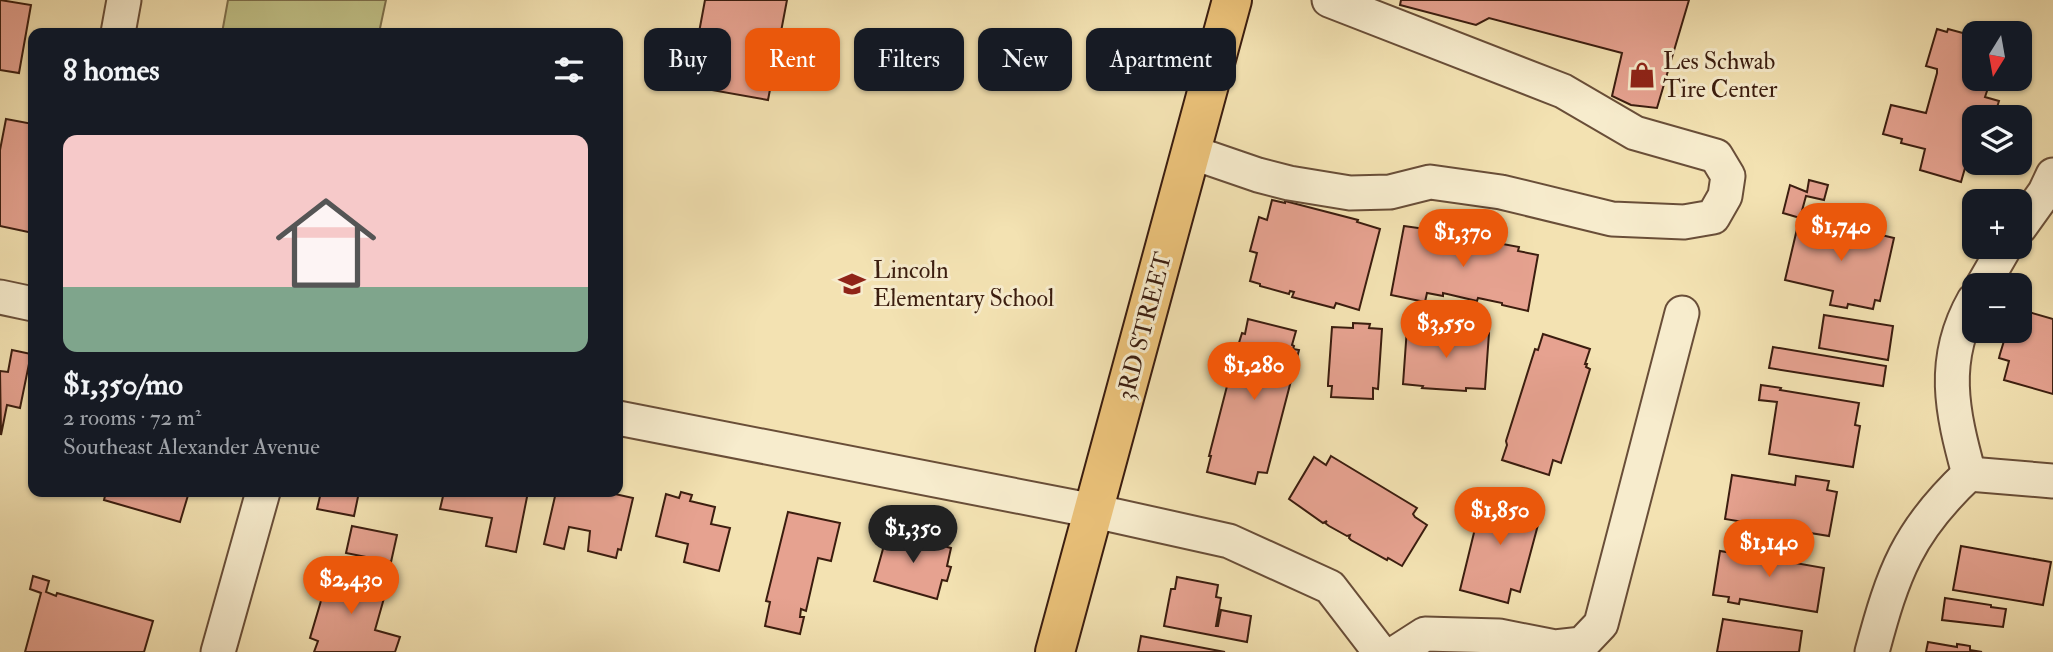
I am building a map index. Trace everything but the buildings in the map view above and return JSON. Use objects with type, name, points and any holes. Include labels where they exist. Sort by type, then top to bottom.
[{"type":"highway","name":"3RD STREET","points":[[1055,652],[1231,0]]},
{"type":"street","points":[[119,28],[124,0]]},
{"type":"street","points":[[1191,152],[1289,183],[1350,192],[1390,192],[1430,182],[1501,192],[1612,219],[1684,222],[1713,217],[1725,196],[1728,176],[1716,156],[1635,133],[1563,91],[1329,0]]},
{"type":"street","points":[[2032,210],[2053,175]]},
{"type":"street","points":[[0,297],[28,303]]},
{"type":"street","points":[[1397,652],[1425,634],[1499,636],[1555,647],[1582,644],[1601,624],[1682,313]]},
{"type":"street","points":[[1962,328],[1955,344],[1950,384],[1955,423],[1969,474]]},
{"type":"street","points":[[623,419],[1094,510],[1229,541],[1330,587],[1380,652]]},
{"type":"street","points":[[1872,652],[1896,572],[1911,542],[1943,498],[1969,474],[2053,481]]},
{"type":"street","points":[[218,652],[262,497]]},
{"type":"green space","points":[[228,0],[386,0],[380,28],[223,28]]},
{"type":"place","name":"Les Schwab Tire Center","points":[[1642,75]]},
{"type":"place","name":"Lincoln Elementary School","points":[[852,284]]}]
